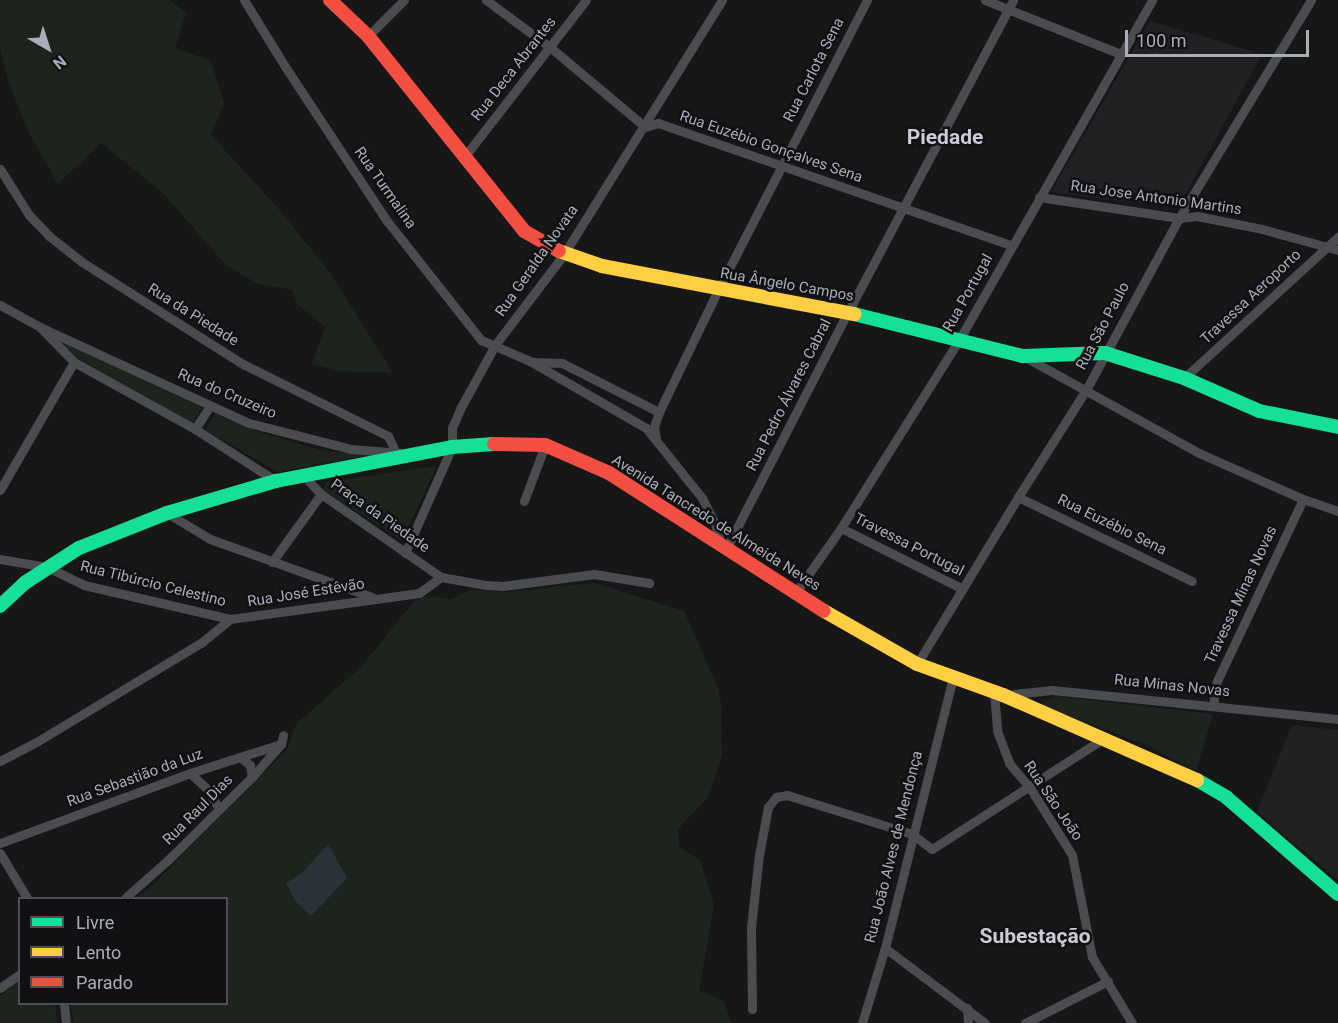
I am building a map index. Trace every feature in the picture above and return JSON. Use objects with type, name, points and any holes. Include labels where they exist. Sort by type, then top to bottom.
[{"type":"main road","name":"Rua Ângelo Campos","points":[[330,0],[368,36],[524,231],[564,254],[602,266],[718,290],[848,312],[1023,356],[1105,353],[1184,378],[1259,411],[1338,427]]},
{"type":"main road","name":"Avenida Tancredo de Almeida Neves","points":[[0,606],[26,582],[47,567],[119,530],[166,513],[276,481],[452,447],[498,444],[545,445],[609,473],[855,631],[917,664],[1106,737],[1191,776],[1226,797],[1338,894]]},
{"type":"street","name":"Rua Turmalina","points":[[244,0],[285,68],[387,221],[481,340],[531,362],[646,428],[702,498],[715,523],[723,547]]},
{"type":"street","points":[[368,36],[404,0]]},
{"type":"street","points":[[486,0],[551,48],[645,127]]},
{"type":"street","name":"Rua Deca Abrantes","points":[[465,156],[586,0]]},
{"type":"street","name":"Rua Geralda Novata","points":[[405,552],[452,447],[452,428],[495,345],[564,254],[722,0]]},
{"type":"street","name":"Rua Carlota Sena","points":[[659,412],[718,290],[867,0]]},
{"type":"street","points":[[985,0],[1120,54]]},
{"type":"street","name":"Rua Pedro Álvares Cabral","points":[[723,547],[1013,0]]},
{"type":"street","name":"Rua Portugal","points":[[796,592],[841,528],[959,340],[1152,0]]},
{"type":"street","name":"Rua São Paulo","points":[[917,664],[1086,390],[1179,218],[1311,0]]},
{"type":"street","name":"Rua Euzébio Gonçalves Sena","points":[[645,127],[658,123],[1011,245]]},
{"type":"street","name":"Rua da Piedade","points":[[0,169],[29,215],[49,236],[82,262],[243,364],[388,436],[396,453]]},
{"type":"street","name":"Rua Jose Antonio Martins","points":[[1039,197],[1179,218],[1197,216],[1262,229],[1338,250]]},
{"type":"street","name":"Travessa Aeroporto","points":[[1184,378],[1338,237]]},
{"type":"street","name":"Rua do Cruzeiro","points":[[0,305],[40,327],[210,406],[280,432],[351,449],[412,455]]},
{"type":"street","name":"Rua do Cruzeiro","points":[[40,327],[74,362],[195,429],[276,481]]},
{"type":"street","points":[[1023,356],[1198,453],[1303,499],[1338,511]]},
{"type":"street","points":[[0,490],[74,362]]},
{"type":"street","name":"Rua Turmalina","points":[[531,362],[562,363],[659,412]]},
{"type":"street","points":[[195,429],[210,406]]},
{"type":"street","points":[[646,428],[659,412]]},
{"type":"street","points":[[656,438],[654,427],[659,412]]},
{"type":"street","points":[[524,501],[545,445]]},
{"type":"street","name":"Praça da Piedade","points":[[305,477],[321,494],[441,577]]},
{"type":"street","points":[[272,562],[321,494]]},
{"type":"street","name":"Rua Euzébio Sena","points":[[1018,497],[1192,581]]},
{"type":"street","name":"Travessa Minas Novas","points":[[1213,705],[1217,681],[1303,499]]},
{"type":"street","points":[[166,513],[210,539],[374,598]]},
{"type":"street","name":"Travessa Portugal","points":[[841,528],[963,589]]},
{"type":"street","name":"Rua Tibúrcio Celestino","points":[[0,559],[47,567],[84,585],[230,619]]},
{"type":"street","points":[[441,577],[503,586],[594,574],[649,583]]},
{"type":"street","name":"Rua José Estêvão","points":[[0,761],[38,741],[202,642],[230,619],[419,593],[441,577]]},
{"type":"street","name":"Rua João Alves de Mendonça","points":[[862,1023],[885,948],[953,678]]},
{"type":"street","name":"Rua Minas Novas","points":[[999,694],[1052,690],[1338,719]]},
{"type":"street","name":"Rua São João","points":[[999,694],[997,731],[1009,763],[1030,788],[1072,855],[1092,957],[1132,1023]]},
{"type":"street","points":[[752,1009],[751,927],[759,855],[771,802],[776,797],[787,795],[912,834],[932,849],[1106,737]]},
{"type":"street","name":"Rua Sebastião da Luz","points":[[0,843],[282,740]]},
{"type":"street","name":"Rua Raul Dias","points":[[126,897],[168,860],[252,777],[282,740]]},
{"type":"street","points":[[240,757],[250,765],[252,777]]},
{"type":"street","points":[[190,773],[208,790],[219,809]]},
{"type":"street","points":[[0,853],[26,897]]},
{"type":"street","points":[[885,948],[985,1023]]},
{"type":"street","points":[[0,988],[18,975]]},
{"type":"street","points":[[1026,1023],[1108,981]]},
{"type":"street","points":[[64,1005],[66,1023]]},
{"type":"street","points":[[967,1008],[968,1023]]},
{"type":"shaded area","points":[[0,0],[170,0],[186,13],[175,48],[211,61],[224,103],[211,135],[284,215],[330,273],[393,373],[341,371],[312,364],[325,327],[296,303],[293,290],[258,284],[225,264],[163,193],[101,143],[58,184],[27,129],[8,80],[0,48]]},
{"type":"shaded area","points":[[1150,21],[1262,54],[1178,208],[1051,192]]},
{"type":"shaded area","points":[[56,338],[202,408],[192,423],[76,357]]},
{"type":"shaded area","points":[[215,414],[256,431],[320,450],[370,455],[278,472],[205,430]]},
{"type":"shaded area","points":[[437,466],[402,541],[323,489],[326,482]]},
{"type":"shaded area","points":[[594,583],[684,611],[718,688],[721,703],[722,755],[709,796],[678,829],[679,847],[700,860],[714,905],[699,991],[724,1001],[731,1023],[74,1023],[70,1005],[228,1005],[228,897],[136,897],[150,888],[287,749],[296,724],[361,667],[414,601],[427,596],[451,599],[470,590],[505,592]]},
{"type":"shaded area","points":[[1055,696],[1213,714],[1196,771],[1142,743],[1040,705]]},
{"type":"shaded area","points":[[1292,725],[1338,730],[1338,880],[1257,812]]},
{"type":"shaded area","points":[[328,844],[347,878],[311,916],[295,901],[286,883],[303,872]]},
{"type":"shaded area","points":[[18,983],[18,1005],[55,1005],[57,1023],[0,1023],[0,996]]},
{"type":"traffic: fast","points":[[854,314],[1023,356],[1105,353],[1184,378],[1259,411],[1338,427]]},
{"type":"traffic: fast","points":[[0,606],[26,582],[79,548],[167,513],[276,481],[452,447],[494,444]]},
{"type":"traffic: fast","points":[[1197,780],[1226,797],[1338,894]]},
{"type":"traffic: slow","points":[[559,251],[602,266],[854,314]]},
{"type":"traffic: slow","points":[[824,611],[917,664],[1003,695],[1197,780]]},
{"type":"traffic: jam","points":[[330,0],[368,36],[524,231],[559,251]]},
{"type":"traffic: jam","points":[[494,444],[545,445],[609,473],[824,611]]},
{"type":"district","name":"Piedade","points":[[945,137]]},
{"type":"district","name":"Subestação","points":[[1035,936]]}]
